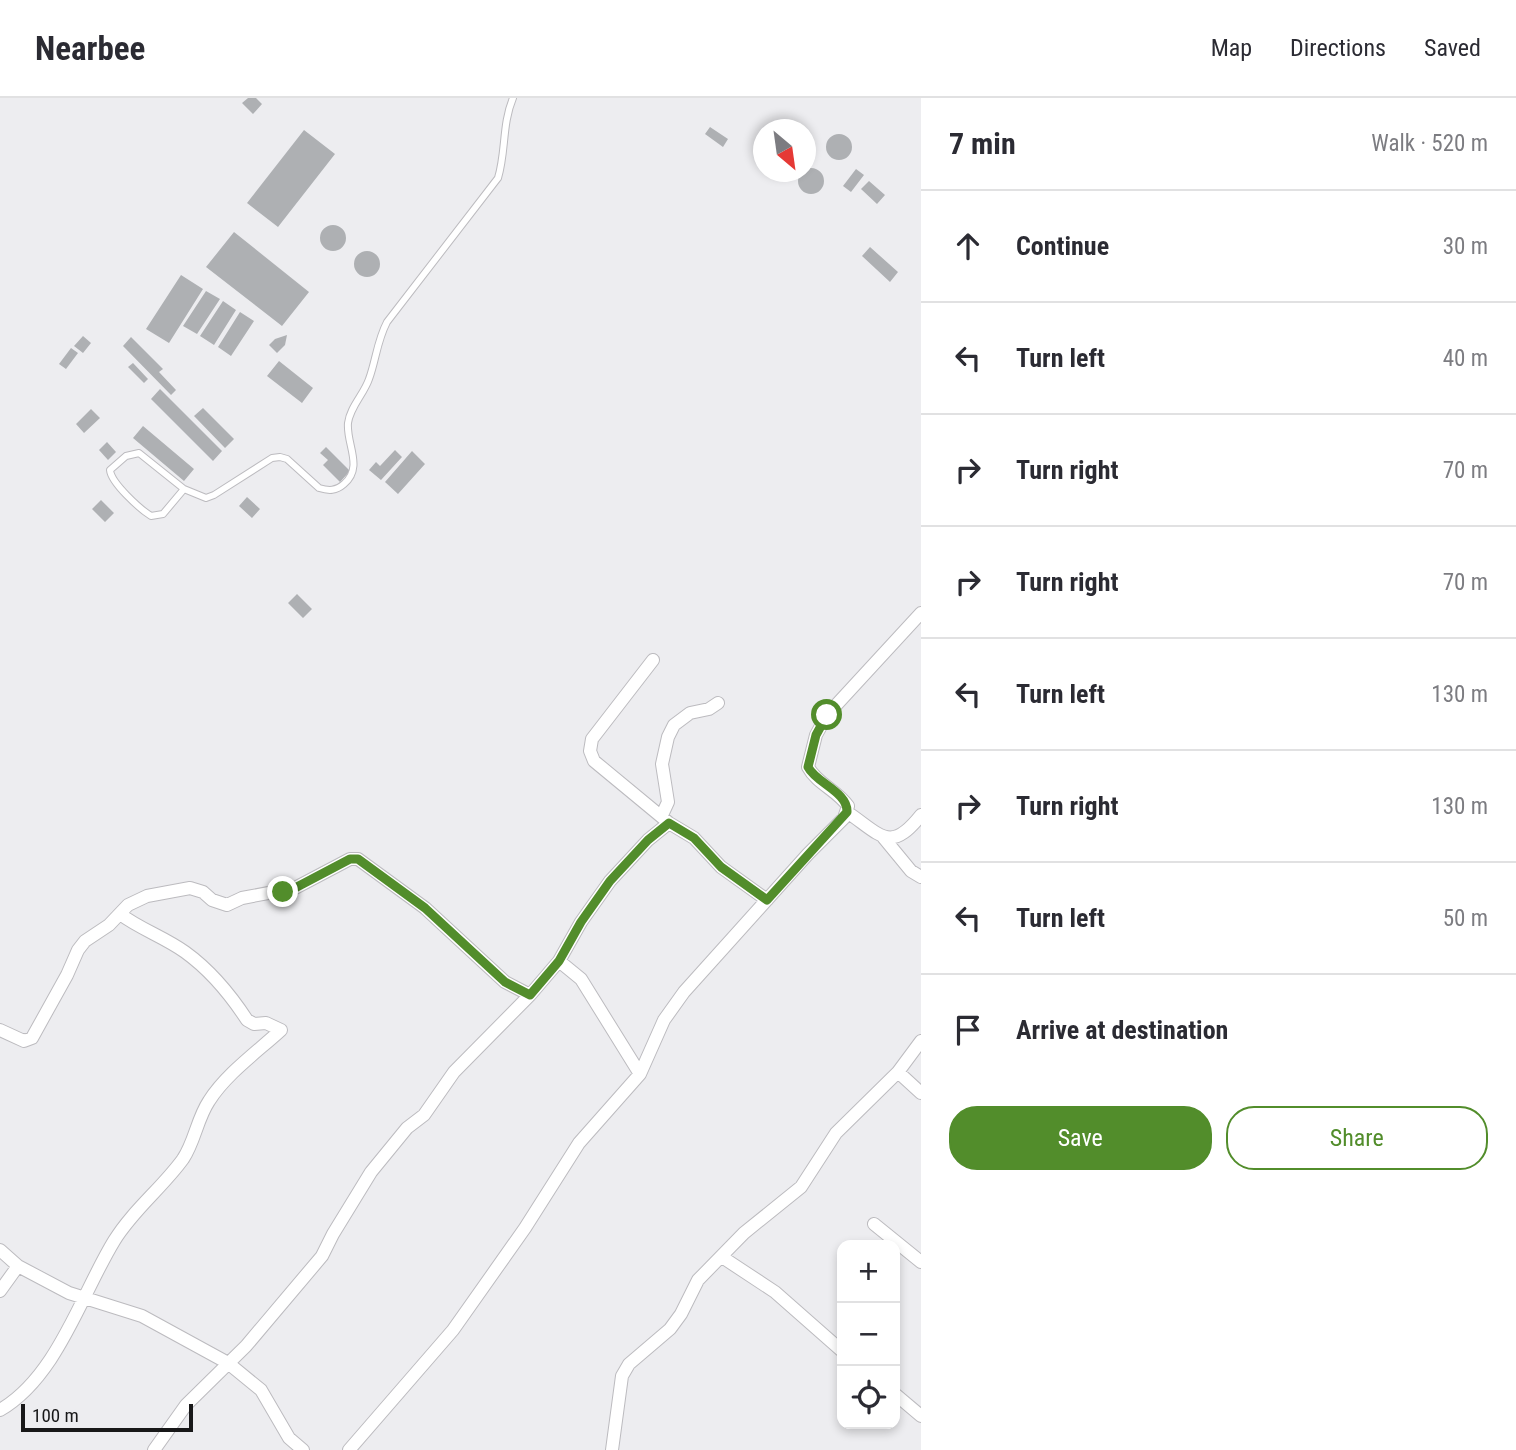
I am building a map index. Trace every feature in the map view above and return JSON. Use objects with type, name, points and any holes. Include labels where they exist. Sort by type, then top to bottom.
[{"type":"street","points":[[349,1450],[453,1330],[525,1228],[579,1143],[640,1074],[664,1020],[684,992],[847,812],[848,806],[844,800],[813,775],[808,767],[816,735],[827,715],[921,612]]},
{"type":"street","points":[[653,660],[592,739],[590,751],[594,761],[694,838],[721,867],[767,900]]},
{"type":"street","points":[[154,1450],[186,1405],[262,1328],[322,1256],[332,1234],[388,1150],[407,1128],[424,1115],[454,1072],[530,995],[559,961],[581,922],[610,881],[666,819],[668,802],[662,764],[668,737],[674,725],[690,713],[709,709],[718,703]]},
{"type":"street","points":[[847,812],[883,837],[911,871],[921,877]]},
{"type":"street","points":[[883,837],[892,839],[901,836],[921,815]]},
{"type":"street","points":[[0,1031],[24,1041],[32,1038],[78,950],[128,905],[147,896],[190,888],[227,905],[242,898],[295,888],[350,859],[358,859],[425,908],[505,982],[530,995]]},
{"type":"street","points":[[0,1410],[24,1394],[56,1351],[116,1238],[182,1159],[192,1142],[207,1103],[221,1085],[281,1030],[266,1023],[254,1024],[247,1020],[219,983],[185,952],[135,926],[120,914]]},
{"type":"street","points":[[559,961],[582,979],[640,1074]]},
{"type":"street","points":[[612,1450],[622,1376],[629,1364],[670,1329],[681,1314],[698,1280],[744,1233],[801,1187],[836,1133],[898,1072],[921,1041]]},
{"type":"street","points":[[898,1072],[921,1093]]},
{"type":"street","points":[[874,1224],[921,1262]]},
{"type":"street","points":[[0,1250],[18,1266],[49,1284],[82,1298],[142,1316],[228,1363],[261,1390],[289,1438],[303,1450]]},
{"type":"street","points":[[722,1256],[775,1292],[837,1346]]},
{"type":"street","points":[[0,1291],[18,1266]]},
{"type":"street","points":[[900,1398],[921,1416]]},
{"type":"lane","points":[[184,489],[163,514],[151,516],[142,511],[112,479],[110,470],[126,456],[138,453],[144,455],[184,489],[201,497],[214,495],[272,458],[287,459],[319,488],[325,490],[332,491],[341,487],[351,478],[355,466],[348,422],[369,379],[379,336],[498,178],[503,160],[507,112],[513,98]]},
{"type":"building","points":[[248,98],[256,98],[262,104],[253,114],[242,103]]},
{"type":"building","points":[[710,127],[728,139],[723,147],[705,134]]},
{"type":"building","points":[[304,130],[335,154],[278,227],[247,203]]},
{"type":"building","points":[[839,134],[848,138],[852,147],[848,156],[839,160],[830,156],[826,147],[830,138]]},
{"type":"building","points":[[816,169],[823,176],[823,186],[816,193],[806,193],[799,186],[798,182],[816,182]]},
{"type":"building","points":[[856,169],[864,175],[851,192],[843,186]]},
{"type":"building","points":[[869,181],[885,195],[877,204],[861,189]]},
{"type":"building","points":[[333,225],[342,229],[346,238],[342,247],[333,251],[324,247],[320,238],[324,229]]},
{"type":"building","points":[[234,232],[309,292],[282,326],[206,267]]},
{"type":"building","points":[[870,247],[898,272],[890,282],[862,256]]},
{"type":"building","points":[[367,251],[376,255],[380,264],[376,273],[367,277],[358,273],[354,264],[358,255]]},
{"type":"building","points":[[181,275],[203,289],[169,343],[146,329]]},
{"type":"building","points":[[206,291],[220,299],[197,334],[183,326]]},
{"type":"building","points":[[223,301],[236,310],[214,345],[200,336]]},
{"type":"building","points":[[240,312],[254,321],[231,356],[218,347]]},
{"type":"building","points":[[287,335],[285,345],[277,353],[269,345],[275,339]]},
{"type":"building","points":[[83,336],[91,343],[83,353],[74,346]]},
{"type":"building","points":[[131,337],[163,369],[159,372],[176,390],[171,395],[123,346]]},
{"type":"building","points":[[71,348],[78,353],[66,369],[59,364]]},
{"type":"building","points":[[279,361],[313,388],[302,403],[267,376]]},
{"type":"building","points":[[133,363],[148,379],[144,383],[128,367]]},
{"type":"building","points":[[160,389],[222,451],[213,461],[151,399]]},
{"type":"building","points":[[203,408],[234,439],[225,448],[194,416]]},
{"type":"building","points":[[91,409],[100,418],[84,433],[76,424]]},
{"type":"building","points":[[143,426],[194,469],[184,481],[133,438]]},
{"type":"building","points":[[107,442],[116,452],[108,460],[99,450]]},
{"type":"building","points":[[326,447],[350,471],[340,482],[323,465],[328,460],[320,453]]},
{"type":"building","points":[[395,450],[402,457],[381,480],[369,470],[376,462],[380,466]]},
{"type":"building","points":[[412,451],[425,464],[398,494],[385,482]]},
{"type":"building","points":[[247,497],[260,509],[252,518],[239,506]]},
{"type":"building","points":[[101,500],[114,513],[105,522],[92,509]]},
{"type":"building","points":[[297,594],[312,609],[303,618],[288,603]]},
{"type":"route","points":[[283,892],[339,863],[358,859],[425,908],[505,982],[530,995],[559,961],[581,922],[610,881],[648,840],[669,823],[694,838],[721,867],[767,900],[847,812],[848,806],[844,800],[813,775],[808,767],[816,735],[827,715]]}]
